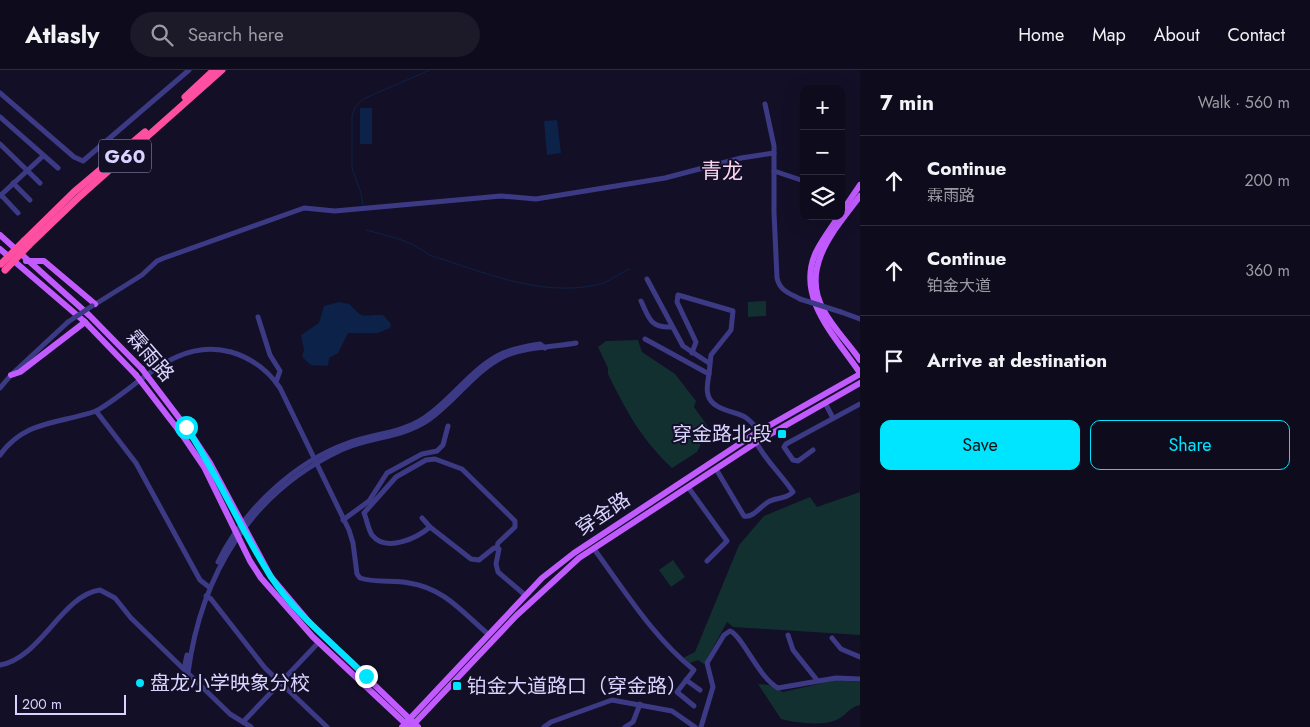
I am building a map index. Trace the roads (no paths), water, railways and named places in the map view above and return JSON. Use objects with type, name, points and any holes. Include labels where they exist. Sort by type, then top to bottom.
[{"type":"highway","name":"G60","points":[[27,243],[74,192],[214,70]]},
{"type":"highway","name":"G60","points":[[1,268],[222,70]]},
{"type":"main road","points":[[860,185],[820,254],[815,282],[817,297],[824,313],[860,360]]},
{"type":"main road","points":[[845,209],[860,196]]},
{"type":"main road","points":[[837,220],[812,262],[811,292],[820,315],[860,373]]},
{"type":"main road","name":"霖雨路","points":[[0,236],[90,316],[142,369],[189,431],[210,464],[271,577],[296,607],[410,725]]},
{"type":"main road","name":"霖雨路","points":[[0,249],[85,322],[136,374],[204,467],[250,561],[261,578],[319,642],[410,725]]},
{"type":"main road","points":[[26,261],[44,261],[93,305]]},
{"type":"main road","points":[[11,375],[20,372],[85,322]]},
{"type":"main road","name":"穿金路","points":[[410,725],[488,634],[542,578],[599,534],[759,431],[860,373]]},
{"type":"main road","name":"穿金路","points":[[410,725],[516,616],[579,558],[756,442],[860,384]]},
{"type":"street","points":[[0,93],[74,156],[83,161],[189,70]]},
{"type":"street","points":[[765,104],[774,153],[774,212],[779,286],[800,299],[860,320]]},
{"type":"street","points":[[0,118],[58,168]]},
{"type":"street","points":[[0,144],[26,167],[26,171],[40,183]]},
{"type":"street","points":[[0,388],[11,375],[68,322],[142,275],[157,261],[304,208],[335,211],[501,196],[536,199],[666,178],[741,158],[774,153]]},
{"type":"street","points":[[18,213],[0,196],[43,156]]},
{"type":"street","points":[[774,171],[800,180]]},
{"type":"street","points":[[13,183],[30,200]]},
{"type":"street","points":[[845,202],[850,205]]},
{"type":"street","points":[[648,280],[671,327],[683,346],[710,363]]},
{"type":"street","points":[[692,353],[696,342],[677,302],[678,295],[733,310],[731,330],[711,355],[707,394],[710,399],[726,411],[744,417],[759,431]]},
{"type":"street","points":[[641,301],[652,322],[662,327],[671,327]]},
{"type":"street","points":[[258,317],[270,355],[280,372],[276,382]]},
{"type":"street","points":[[645,339],[709,374]]},
{"type":"street","points":[[186,671],[194,623],[208,586],[237,533],[281,489],[316,462],[344,449],[416,427],[427,421],[504,357],[576,343]]},
{"type":"street","points":[[0,455],[14,440],[39,424],[76,418],[96,411],[169,360],[197,350],[216,350],[237,354],[257,364],[276,382],[316,462],[353,543],[356,570],[360,578],[407,582],[431,589],[454,602],[488,634]]},
{"type":"street","points":[[825,403],[833,418]]},
{"type":"street","points":[[813,450],[798,461],[793,460],[784,447],[786,444],[860,404]]},
{"type":"street","points":[[96,411],[136,463],[200,580],[208,586]]},
{"type":"street","points":[[343,520],[369,501],[387,473],[422,454],[438,451],[443,445],[448,426]]},
{"type":"street","points":[[716,469],[744,516],[750,516],[770,501],[788,497],[793,492],[782,475],[766,461],[756,442]]},
{"type":"street","points":[[422,518],[430,527],[462,553],[475,560],[483,558],[497,547],[498,543],[515,526],[515,521],[462,469],[435,459],[426,460],[396,477],[364,513],[371,533],[376,539],[387,542],[412,539],[430,527]]},
{"type":"street","points":[[688,487],[726,541],[707,561]]},
{"type":"street","points":[[497,547],[499,551],[496,564],[498,572],[525,595]]},
{"type":"street","points":[[594,549],[654,631],[674,654],[694,670],[677,692],[694,706]]},
{"type":"street","points":[[186,671],[208,586]]},
{"type":"street","points":[[0,665],[11,663],[24,654],[83,596],[100,590],[115,598],[131,618],[230,714],[251,727]]},
{"type":"street","points":[[206,596],[265,668],[327,727]]},
{"type":"street","points":[[701,727],[713,687],[707,663],[724,635],[730,631],[737,636],[760,673],[778,688],[817,680],[860,679]]},
{"type":"street","points":[[788,635],[794,650],[817,680]]},
{"type":"street","points":[[832,638],[841,649],[860,657]]},
{"type":"street","points":[[243,722],[319,642]]},
{"type":"street","points":[[686,680],[700,690]]},
{"type":"street","points":[[544,727],[551,722],[604,701],[631,702],[672,711],[694,727]]},
{"type":"street","points":[[625,727],[633,722],[640,704]]},
{"type":"water","points":[[360,108],[372,108],[372,144],[360,144]]},
{"type":"water","points":[[557,120],[561,153],[547,155],[544,121]]},
{"type":"water","points":[[339,302],[349,304],[364,316],[383,315],[391,324],[390,328],[378,333],[348,333],[338,353],[329,358],[328,366],[311,365],[302,357],[304,350],[301,335],[319,323],[324,306]]},
{"type":"waterway","points":[[363,205],[361,193],[352,168],[352,115],[355,107],[363,99],[430,70]]},
{"type":"waterway","points":[[366,230],[407,242],[429,255],[491,275],[533,285],[554,288],[596,285],[630,269]]},
{"type":"place","name":"穿金路北段","points":[[782,434]]},
{"type":"place","name":"盘龙小学映象分校","points":[[140,683]]},
{"type":"place","name":"铂金大道路口（穿金路）","points":[[457,686]]},
{"type":"district","name":"青龙","points":[[722,171]]}]
